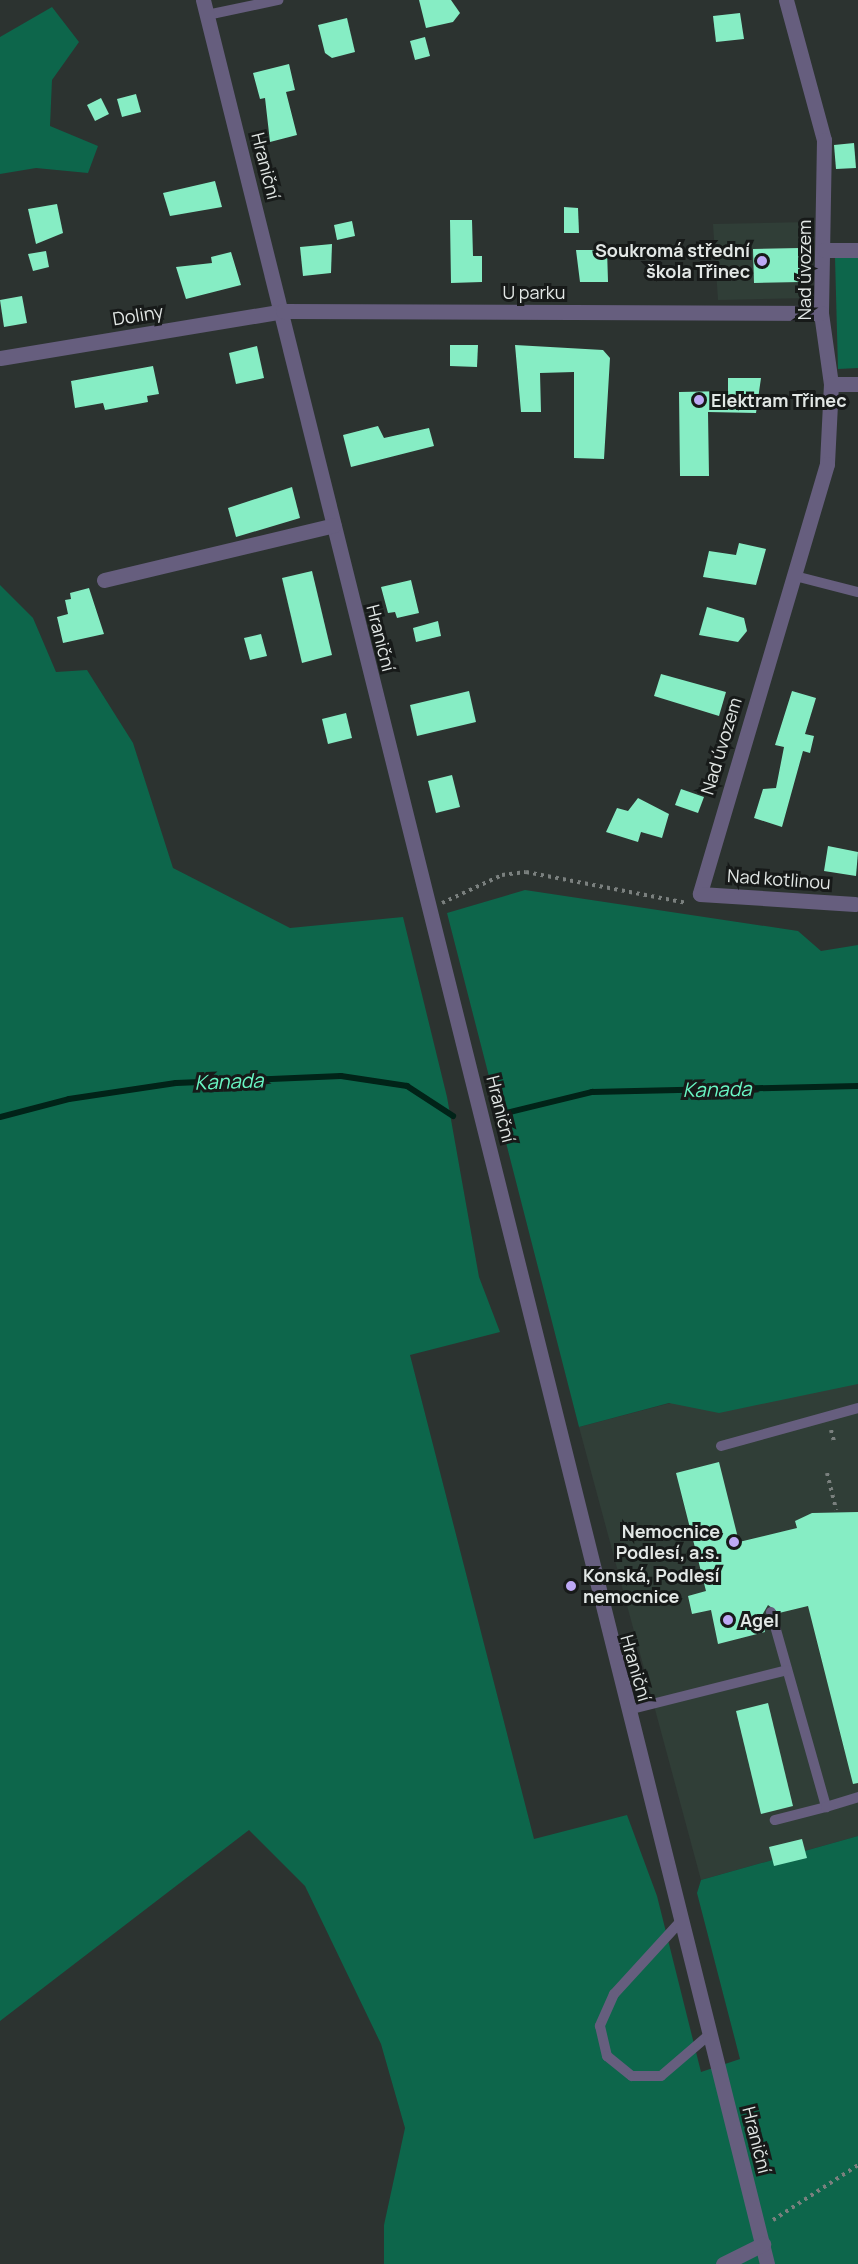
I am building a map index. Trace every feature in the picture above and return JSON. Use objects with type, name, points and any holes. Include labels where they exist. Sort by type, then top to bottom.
[{"type":"street","name":"Hraniční","points":[[203,0],[283,311],[680,1922],[767,2264]]},
{"type":"street","name":"Nad úvozem","points":[[700,894],[827,464],[831,384],[821,313],[824,250],[824,140],[786,0]]},
{"type":"street","points":[[824,250],[858,249]]},
{"type":"street","name":"U parku","points":[[283,311],[821,313]]},
{"type":"street","name":"Doliny","points":[[0,358],[283,311]]},
{"type":"street","points":[[831,384],[858,384]]},
{"type":"street","points":[[104,580],[334,525]]},
{"type":"street","name":"Nad kotlinou","points":[[700,894],[855,904]]},
{"type":"street","points":[[723,2264],[763,2244]]},
{"type":"lane","points":[[207,15],[278,0]]},
{"type":"lane","points":[[795,576],[858,592]]},
{"type":"lane","points":[[721,1446],[858,1408]]},
{"type":"lane","points":[[771,1612],[826,1807]]},
{"type":"lane","points":[[628,1710],[787,1670]]},
{"type":"lane","points":[[775,1820],[858,1797]]},
{"type":"lane","points":[[680,1922],[614,1994],[600,2026],[607,2056],[632,2076],[661,2076],[710,2034]]},
{"type":"path","points":[[429,909],[502,875],[526,872],[687,903],[700,894]]},
{"type":"path","points":[[827,1473],[836,1510]]},
{"type":"path","points":[[759,2228],[858,2166]]},
{"type":"shaded area","name":"Soukromá střední škola Třinec","points":[[809,222],[808,298],[718,300],[713,224]]},
{"type":"shaded area","name":"Nemocnice Podlesí, a.s.","points":[[858,1354],[858,1836],[701,1880],[579,1427]]},
{"type":"green space","points":[[52,7],[79,42],[52,80],[50,126],[98,146],[88,173],[36,168],[0,174],[0,37]]},
{"type":"green space","points":[[835,257],[858,257],[858,368],[838,369]]},
{"type":"green space","points":[[0,585],[33,618],[56,672],[87,670],[133,743],[173,868],[290,928],[403,917],[447,1097],[479,1277],[500,1332],[410,1355],[534,1839],[627,1815],[657,1896],[701,2072],[740,2059],[697,1893],[701,1880],[858,1836],[858,2264],[384,2264],[384,2225],[405,2128],[381,2044],[305,1886],[249,1830],[0,2021]]},
{"type":"green space","points":[[525,890],[798,931],[821,951],[858,945],[858,1384],[719,1413],[669,1403],[579,1427],[447,913]]},
{"type":"building","points":[[419,0],[451,0],[460,13],[453,22],[426,28]]},
{"type":"building","points":[[740,13],[744,39],[716,42],[713,16]]},
{"type":"building","points":[[347,18],[355,52],[332,58],[325,53],[318,25]]},
{"type":"building","points":[[425,37],[430,56],[415,60],[410,41]]},
{"type":"building","points":[[289,64],[295,90],[286,92],[297,135],[270,142],[265,98],[260,99],[253,73]]},
{"type":"building","points":[[136,94],[141,112],[122,117],[117,99]]},
{"type":"building","points":[[101,98],[109,114],[95,121],[87,105]]},
{"type":"building","points":[[854,143],[856,168],[836,169],[834,145]]},
{"type":"building","points":[[215,181],[222,207],[170,216],[163,193]]},
{"type":"building","points":[[57,204],[63,233],[36,244],[28,209]]},
{"type":"building","points":[[564,207],[578,208],[579,233],[564,233]]},
{"type":"building","points":[[450,220],[472,220],[473,256],[482,256],[482,282],[451,283]]},
{"type":"building","points":[[352,221],[355,236],[337,240],[334,225]]},
{"type":"building","points":[[332,244],[331,273],[303,276],[300,247]]},
{"type":"building","points":[[800,248],[801,282],[754,283],[753,249]]},
{"type":"building","points":[[576,250],[607,250],[608,282],[580,282]]},
{"type":"building","points":[[46,251],[49,267],[33,271],[28,254]]},
{"type":"building","points":[[231,252],[241,285],[186,299],[176,267],[212,263],[211,257]]},
{"type":"building","points":[[22,296],[27,323],[4,327],[0,300]]},
{"type":"building","points":[[450,345],[478,345],[477,367],[450,366]]},
{"type":"building","points":[[515,345],[603,350],[610,358],[604,459],[574,458],[574,372],[540,373],[541,412],[521,412]]},
{"type":"building","points":[[257,346],[264,378],[236,384],[229,353]]},
{"type":"building","points":[[153,366],[159,394],[147,396],[148,402],[105,410],[103,403],[75,408],[71,381]]},
{"type":"building","points":[[728,378],[761,378],[756,413],[708,412],[709,476],[680,476],[679,392],[728,391]]},
{"type":"building","points":[[378,426],[384,438],[429,428],[434,446],[351,467],[343,435]]},
{"type":"building","points":[[292,487],[300,518],[236,537],[228,508]]},
{"type":"building","points":[[739,543],[766,549],[756,585],[703,577],[709,551],[736,555]]},
{"type":"building","points":[[312,571],[332,655],[302,663],[282,578]]},
{"type":"building","points":[[411,580],[419,613],[397,618],[395,612],[388,613],[381,587]]},
{"type":"building","points":[[89,588],[104,634],[63,643],[57,617],[68,614],[65,600],[71,599],[70,593]]},
{"type":"building","points":[[707,607],[744,618],[747,631],[738,642],[699,635]]},
{"type":"building","points":[[438,621],[441,636],[416,642],[413,628]]},
{"type":"building","points":[[261,634],[267,656],[250,660],[244,638]]},
{"type":"building","points":[[661,674],[726,692],[719,716],[654,696]]},
{"type":"building","points":[[469,691],[476,722],[417,736],[410,705]]},
{"type":"building","points":[[792,691],[816,698],[805,734],[814,736],[810,753],[803,751],[782,827],[754,818],[763,789],[776,788],[784,747],[775,745]]},
{"type":"building","points":[[346,713],[352,738],[328,744],[322,719]]},
{"type":"building","points":[[452,775],[460,807],[436,813],[428,781]]},
{"type":"building","points":[[681,789],[704,797],[698,813],[675,805]]},
{"type":"building","points":[[638,798],[669,814],[662,838],[641,832],[638,842],[606,832],[617,808],[628,811]]},
{"type":"building","points":[[828,846],[858,852],[856,876],[824,871]]},
{"type":"building","points":[[719,1462],[739,1542],[797,1528],[795,1521],[812,1513],[858,1512],[858,1783],[853,1784],[808,1606],[779,1613],[768,1605],[761,1617],[765,1632],[718,1644],[711,1610],[692,1614],[688,1596],[706,1591],[676,1473]]},
{"type":"building","points":[[768,1703],[793,1806],[761,1814],[736,1711]]},
{"type":"building","points":[[802,1839],[807,1858],[774,1866],[769,1847]]},
{"type":"waterway","name":"Kanada","points":[[0,1117],[69,1099],[176,1083],[341,1076],[407,1086],[453,1116]]},
{"type":"waterway","name":"Kanada","points":[[506,1113],[592,1092],[858,1086]]},
{"type":"place","name":"Soukromá střední škola Třinec","points":[[762,261]]},
{"type":"place","name":"Elektram Třinec","points":[[699,400]]},
{"type":"place","name":"Nemocnice Podlesí, a.s.","points":[[734,1542]]},
{"type":"place","name":"Konská, Podlesí nemocnice","points":[[571,1586]]},
{"type":"place","name":"Agel","points":[[728,1620]]}]
